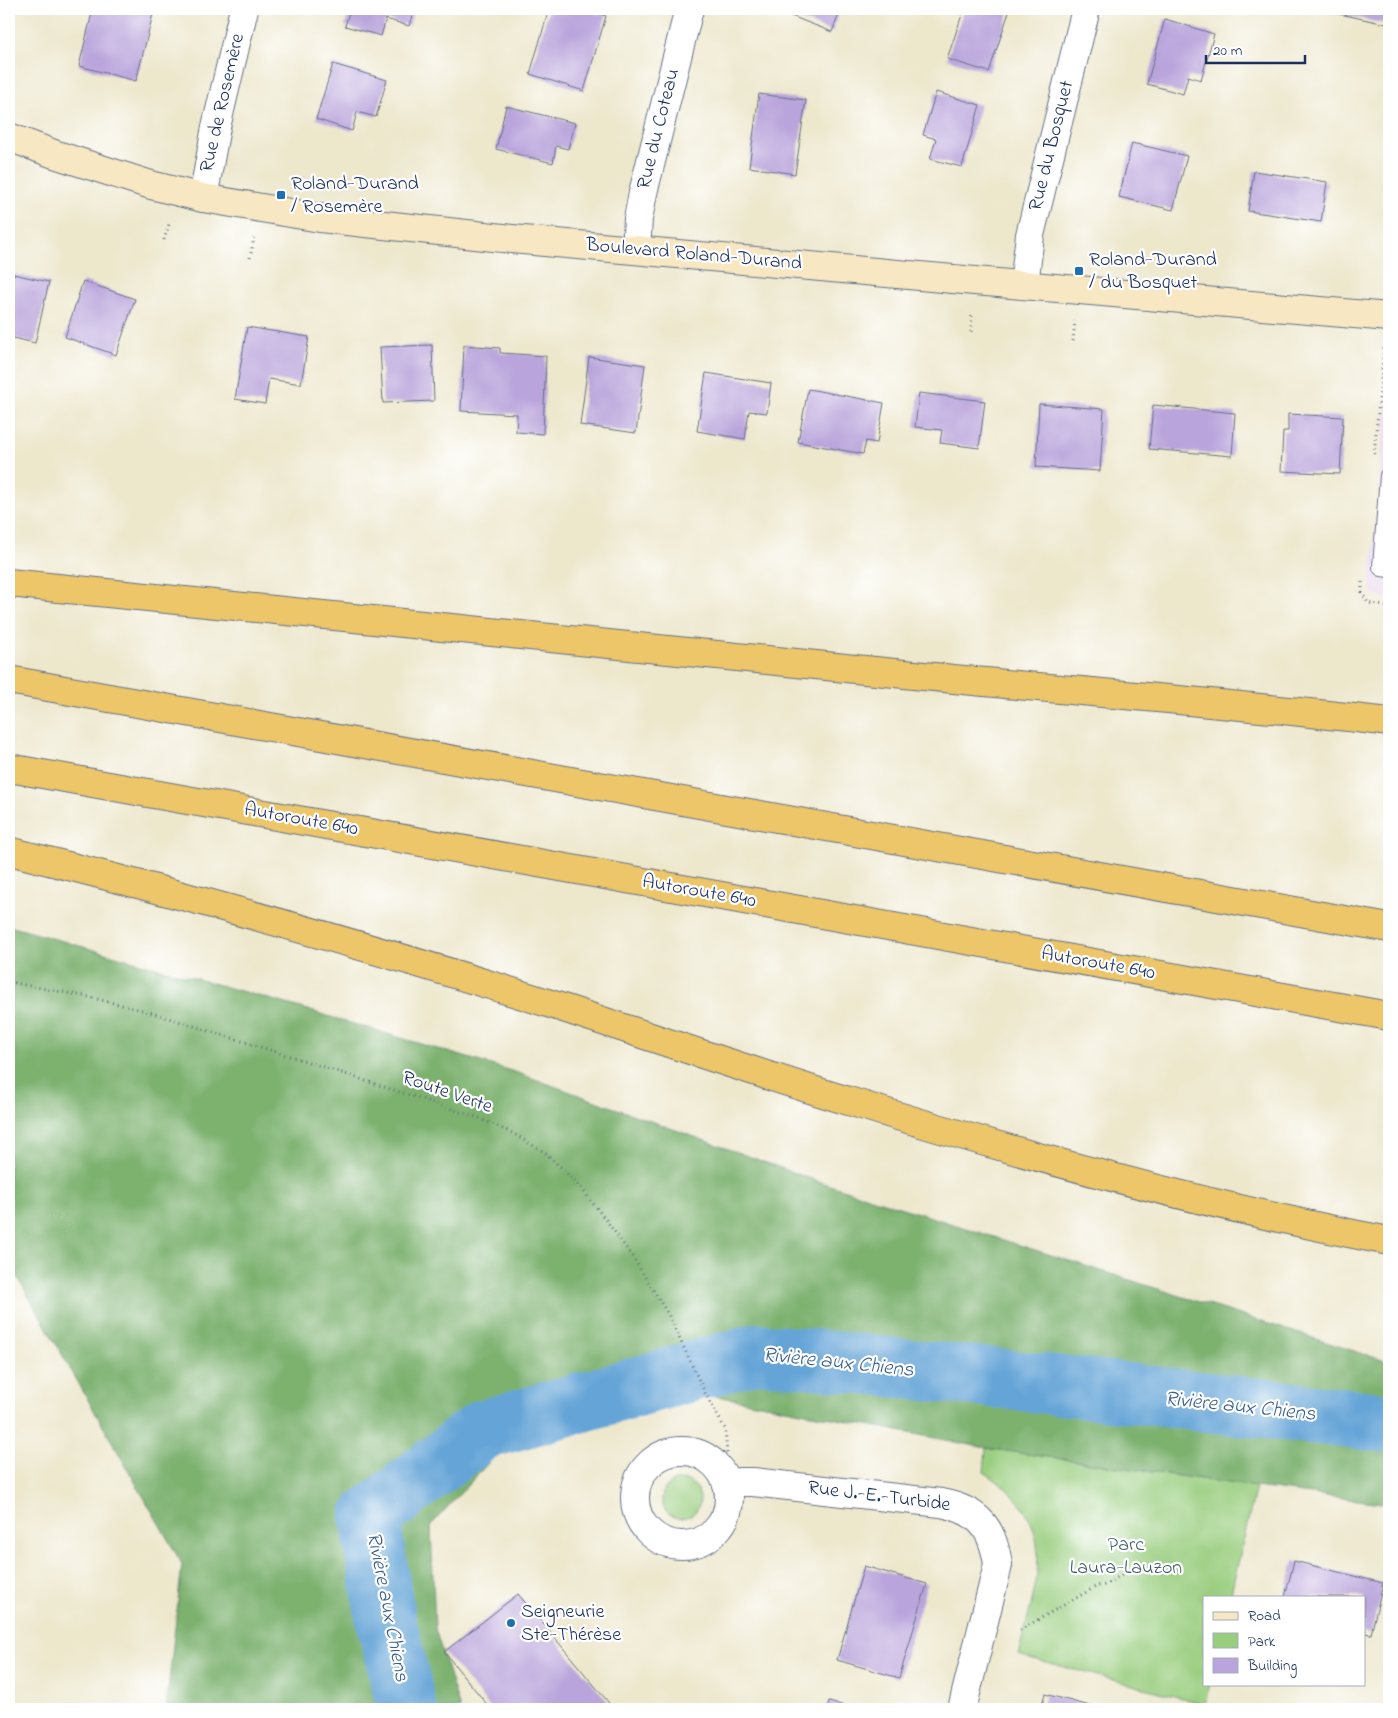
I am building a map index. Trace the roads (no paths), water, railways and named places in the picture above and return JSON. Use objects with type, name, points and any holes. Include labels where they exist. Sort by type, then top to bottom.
[{"type":"highway","points":[[9,583],[927,676],[1257,706],[1389,722]]},
{"type":"highway","points":[[9,680],[1389,928]]},
{"type":"highway","name":"Autoroute 640","points":[[9,768],[1389,1016]]},
{"type":"highway","points":[[9,851],[388,954],[556,1006],[847,1101],[1040,1158],[1201,1200],[1389,1241]]},
{"type":"street","name":"Rue de Rosemère","points":[[203,198],[216,127],[244,9]]},
{"type":"street","name":"Rue du Coteau","points":[[636,250],[638,219],[643,193],[689,9]]},
{"type":"street","name":"Rue du Bosquet","points":[[1024,285],[1030,235],[1086,9]]},
{"type":"street","name":"Boulevard Roland-Durand","points":[[9,137],[89,166],[151,185],[203,198],[354,222],[636,250],[1389,316]]},
{"type":"street","name":"Rue J.-E.-Turbide","points":[[727,1485],[753,1482],[941,1504],[959,1507],[979,1518],[994,1543],[998,1565],[962,1709]]},
{"type":"lane","points":[[1389,476],[1382,567],[1389,568]]},
{"type":"waterway","name":"Rivière aux Chiens","points":[[407,1709],[385,1615],[370,1517],[482,1430],[758,1353],[1389,1423]]},
{"type":"place","name":"Roland-Durand / Rosemère","points":[[281,195]]},
{"type":"place","name":"Roland-Durand / du Bosquet","points":[[1079,271]]},
{"type":"place","name":"Seigneurie Ste-Thérèse","points":[[511,1623]]},
{"type":"park label","name":"Parc Laura-Lauzon","points":[[1126,1556]]}]
